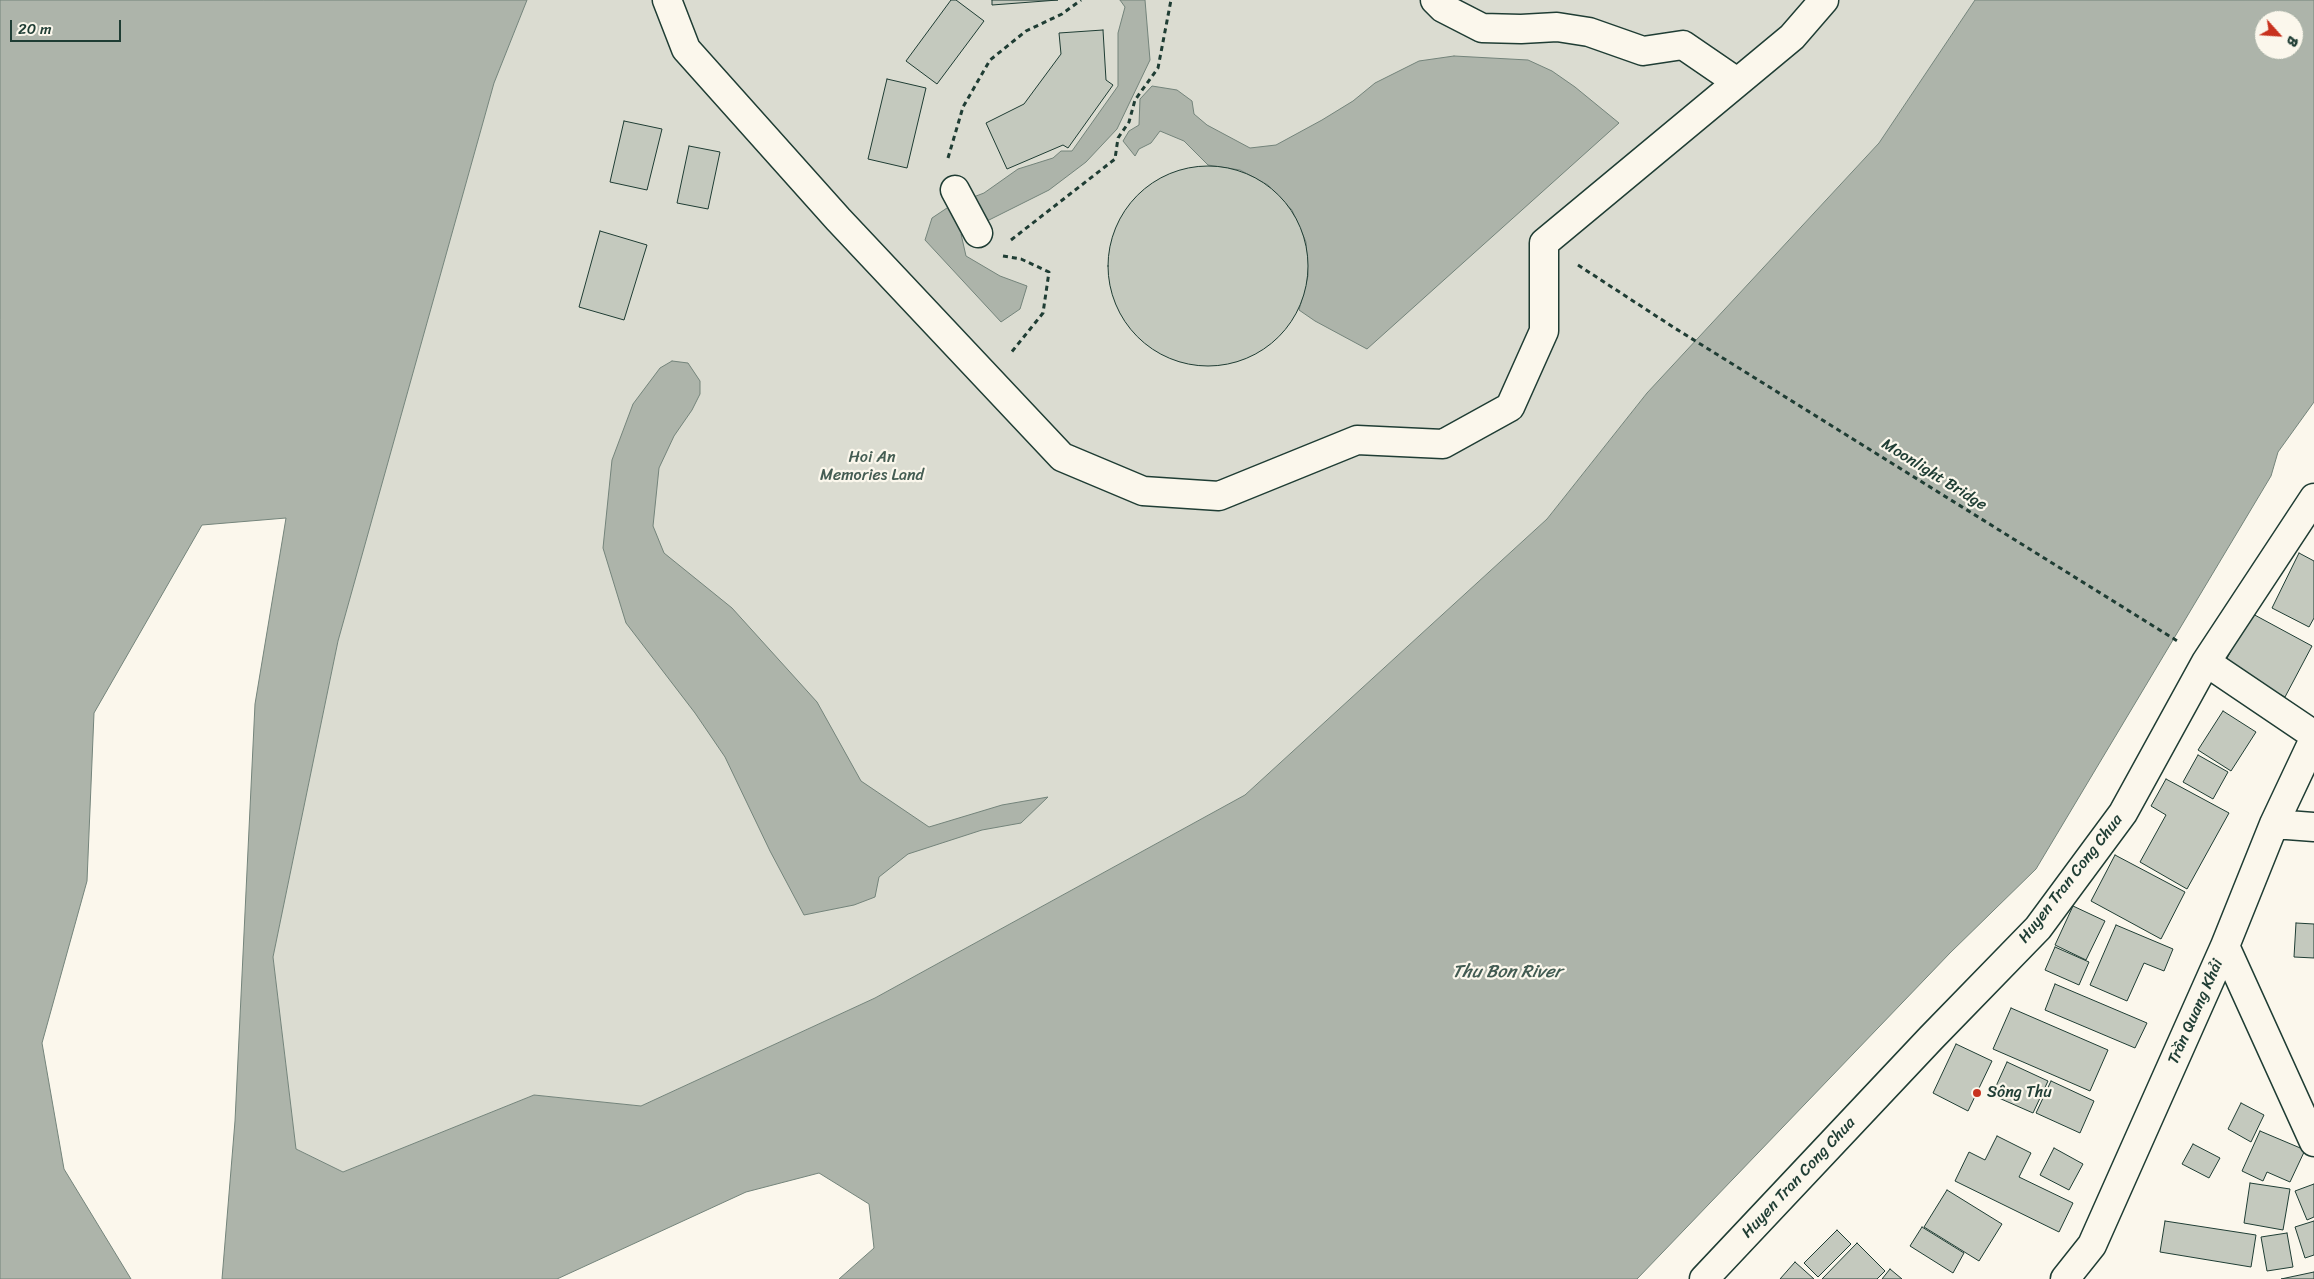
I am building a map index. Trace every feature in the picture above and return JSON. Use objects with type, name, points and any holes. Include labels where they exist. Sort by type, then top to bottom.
[{"type":"street","points":[[667,0],[686,49],[838,220],[1062,456],[1143,490],[1219,496],[1357,440],[1443,444],[1510,407],[1544,331],[1544,243],[1792,37],[1824,0]]},
{"type":"street","points":[[1435,0],[1443,8],[1482,28],[1521,29],[1557,27],[1588,32],[1643,51],[1684,45],[1737,82]]},
{"type":"street","points":[[955,190],[986,244]]},
{"type":"street","name":"Huyen Tran Cong Chua","points":[[1704,1279],[1931,1038],[2038,928],[2123,813],[2206,662],[2314,498]]},
{"type":"street","points":[[2206,662],[2314,737]]},
{"type":"street","name":"Trần Quang Khải","points":[[2065,1279],[2092,1245],[2225,946],[2274,824],[2314,737]]},
{"type":"street","points":[[2274,824],[2314,827]]},
{"type":"street","points":[[2225,946],[2314,1142]]},
{"type":"path","points":[[955,190],[948,156],[962,107],[990,60],[1026,31],[1062,14],[1081,0]]},
{"type":"path","points":[[986,244],[1115,159],[1118,138],[1129,122],[1135,100],[1158,68],[1170,0]]},
{"type":"path","name":"Moonlight Bridge","points":[[1544,243],[1673,328],[2182,644]]},
{"type":"path","points":[[986,244],[1049,272],[1043,314],[1014,351],[986,377]]},
{"type":"green space","name":"Hoi An Memories Land","points":[[527,0],[1975,0],[1879,143],[1647,393],[1547,519],[1245,795],[875,998],[641,1106],[534,1095],[343,1172],[296,1149],[273,957],[338,641],[494,83]]},
{"type":"water","name":"Thu Bon River","points":[[0,0],[527,0],[494,83],[338,641],[273,957],[296,1149],[343,1172],[534,1095],[641,1106],[875,998],[1245,795],[1547,519],[1647,393],[1879,143],[1975,0],[2314,0],[2314,402],[2278,452],[2271,476],[2036,869],[1950,953],[1637,1279],[839,1279],[874,1248],[869,1204],[819,1173],[746,1192],[557,1279],[222,1279],[235,1121],[255,704],[286,518],[202,525],[94,713],[87,881],[42,1043],[64,1169],[131,1279],[0,1279]]},
{"type":"water","points":[[1120,0],[1145,0],[1150,60],[1117,129],[1086,162],[1049,190],[961,234],[966,256],[1000,276],[1027,286],[1020,309],[1001,322],[925,240],[932,218],[950,206],[984,193],[1018,169],[1053,158],[1061,151],[1072,151],[1118,86],[1118,33],[1125,7]]},
{"type":"water","points":[[1454,56],[1528,60],[1552,71],[1619,123],[1367,349],[1315,321],[1299,310],[1308,276],[1306,242],[1292,210],[1268,185],[1240,170],[1208,165],[1184,141],[1160,131],[1151,143],[1139,149],[1135,156],[1123,141],[1129,131],[1139,125],[1140,99],[1152,86],[1177,90],[1192,101],[1194,114],[1207,125],[1250,148],[1276,145],[1353,101],[1375,83],[1419,61]]},
{"type":"water","points":[[672,361],[688,363],[700,381],[700,394],[692,410],[674,436],[659,468],[653,526],[664,553],[732,608],[817,702],[861,781],[929,827],[1002,805],[1048,797],[1021,823],[982,830],[908,854],[879,877],[875,897],[854,905],[804,915],[770,851],[725,757],[695,713],[626,623],[603,548],[612,460],[633,404],[660,368]]},
{"type":"building","points":[[951,0],[956,0],[984,21],[937,84],[906,61]]},
{"type":"building","points":[[992,0],[1058,0],[992,5]]},
{"type":"building","points":[[1103,30],[1106,80],[1113,85],[1068,148],[1063,145],[1007,169],[986,123],[1024,104],[1061,54],[1059,33]]},
{"type":"building","points":[[887,79],[926,88],[907,168],[868,159]]},
{"type":"building","points":[[624,121],[662,129],[647,190],[610,182]]},
{"type":"building","points":[[689,146],[720,152],[708,209],[677,203]]},
{"type":"building","points":[[1198,166],[1218,166],[1237,170],[1255,178],[1279,195],[1291,210],[1304,237],[1308,266],[1304,295],[1291,322],[1279,337],[1264,349],[1237,362],[1218,366],[1198,366],[1179,362],[1161,354],[1144,343],[1131,330],[1120,313],[1112,295],[1108,276],[1108,256],[1112,237],[1120,219],[1131,202],[1144,189],[1161,178],[1179,170]]},
{"type":"building","points":[[600,231],[647,245],[624,320],[579,307]]},
{"type":"building","points":[[2299,553],[2314,561],[2314,618],[2309,627],[2272,608]]},
{"type":"building","points":[[2251,613],[2312,646],[2285,697],[2224,664]]},
{"type":"building","points":[[2223,711],[2256,732],[2231,771],[2198,750]]},
{"type":"building","points":[[2198,755],[2228,772],[2213,799],[2183,782]]},
{"type":"building","points":[[2166,779],[2229,813],[2187,889],[2140,862],[2166,815],[2151,806]]},
{"type":"building","points":[[2115,855],[2185,892],[2161,939],[2091,901]]},
{"type":"building","points":[[2073,906],[2105,921],[2086,960],[2055,945]]},
{"type":"building","points":[[2296,923],[2314,924],[2314,958],[2294,957]]},
{"type":"building","points":[[2116,925],[2173,949],[2164,971],[2144,963],[2127,1001],[2090,985]]},
{"type":"building","points":[[2055,947],[2089,962],[2079,985],[2045,970]]},
{"type":"building","points":[[2055,984],[2147,1023],[2135,1048],[2045,1010]]},
{"type":"building","points":[[2011,1008],[2108,1050],[2090,1091],[1993,1049]]},
{"type":"building","points":[[1956,1044],[1992,1061],[1968,1111],[1933,1093]]},
{"type":"building","points":[[2007,1062],[2048,1081],[2033,1113],[1992,1095]]},
{"type":"building","points":[[2051,1081],[2094,1101],[2080,1133],[2036,1113]]},
{"type":"building","points":[[2241,1103],[2264,1115],[2251,1142],[2228,1129]]},
{"type":"building","points":[[2260,1131],[2305,1150],[2290,1182],[2267,1172],[2263,1181],[2242,1171]]},
{"type":"building","points":[[1997,1136],[2031,1153],[2019,1177],[2073,1203],[2059,1232],[1955,1181],[1969,1152],[1985,1160]]},
{"type":"building","points":[[2193,1144],[2220,1158],[2209,1178],[2182,1164]]},
{"type":"building","points":[[2054,1148],[2083,1164],[2069,1190],[2040,1175]]},
{"type":"building","points":[[2250,1183],[2290,1189],[2283,1230],[2244,1223]]},
{"type":"building","points":[[2314,1184],[2314,1217],[2307,1220],[2295,1191]]},
{"type":"building","points":[[1947,1190],[2002,1224],[1979,1261],[1924,1227]]},
{"type":"building","points":[[2165,1221],[2256,1235],[2251,1267],[2160,1252]]},
{"type":"building","points":[[2314,1221],[2314,1255],[2305,1258],[2295,1227]]},
{"type":"building","points":[[1922,1227],[1964,1253],[1953,1273],[1910,1246]]},
{"type":"building","points":[[1837,1230],[1851,1244],[1818,1277],[1804,1263]]},
{"type":"building","points":[[2287,1233],[2293,1267],[2267,1271],[2261,1237]]},
{"type":"building","points":[[1857,1243],[1885,1271],[1877,1279],[1822,1279]]},
{"type":"building","points":[[1795,1262],[1814,1279],[1780,1279]]},
{"type":"building","points":[[1890,1269],[1902,1279],[1882,1279]]},
{"type":"building","points":[[2314,1272],[2314,1279],[2281,1279]]},
{"type":"place","name":"Sông Thu","points":[[1977,1093]]}]
